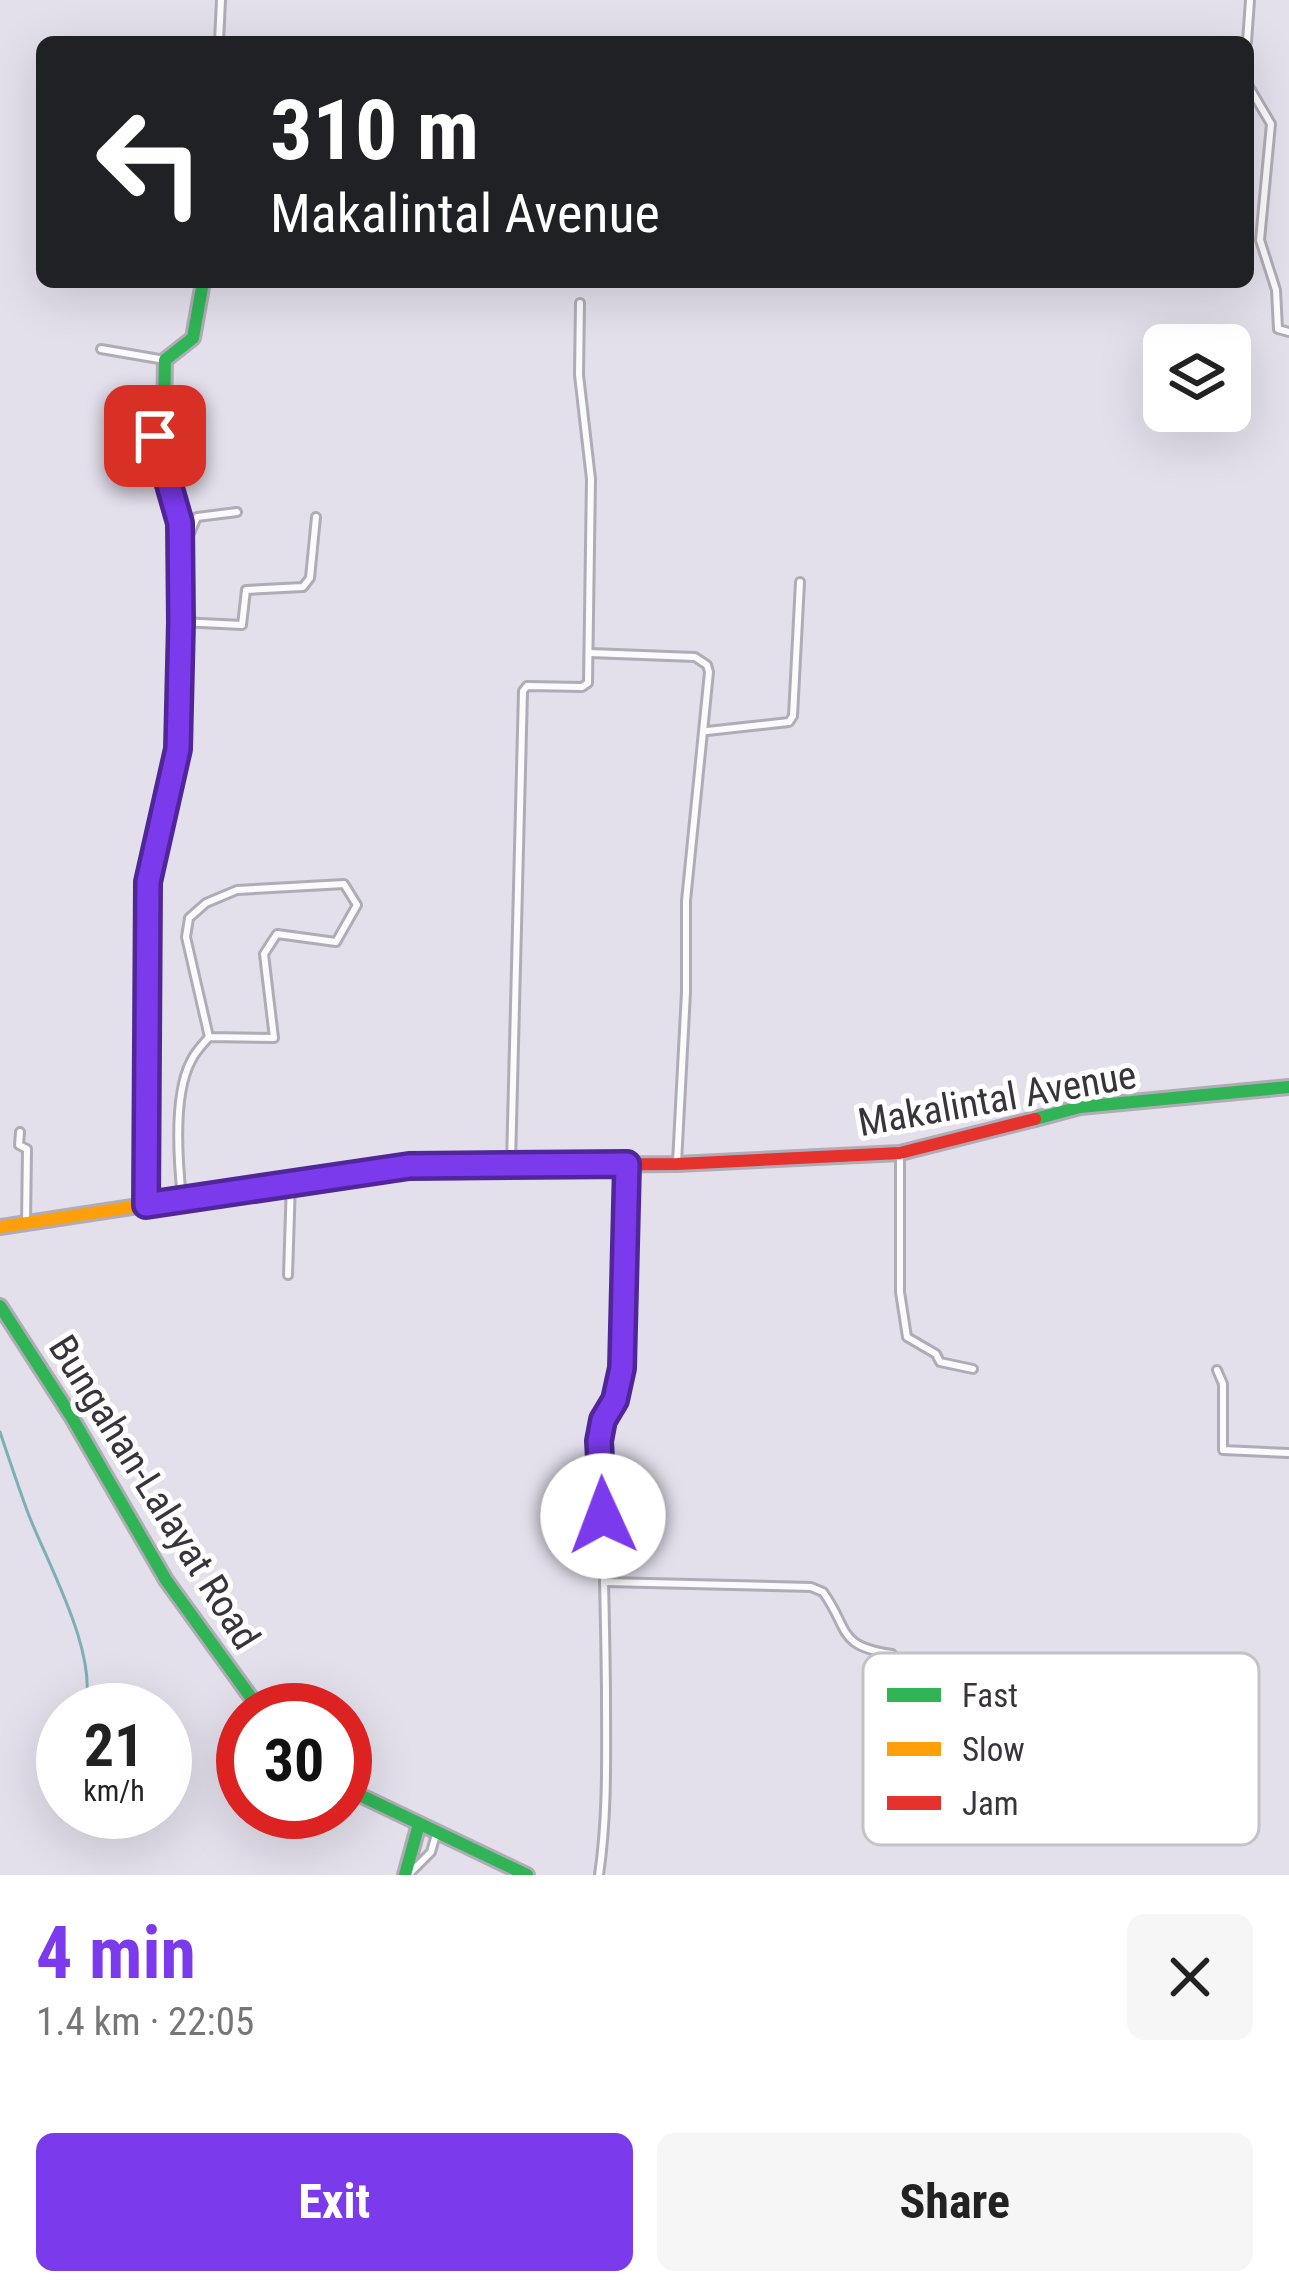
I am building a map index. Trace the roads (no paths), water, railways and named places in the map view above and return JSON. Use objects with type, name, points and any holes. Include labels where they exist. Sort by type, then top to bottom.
[{"type":"street","points":[[218,36],[221,0]]},
{"type":"street","points":[[1247,36],[1250,0]]},
{"type":"street","points":[[1254,95],[1271,124],[1260,240],[1276,290],[1277,329],[1289,332]]},
{"type":"street","points":[[101,349],[165,360],[193,338],[202,288]]},
{"type":"street","points":[[511,1166],[523,691],[534,685],[582,687],[588,683],[591,479],[579,375],[580,303]]},
{"type":"street","points":[[146,1205],[148,882],[178,749],[181,622],[181,537],[155,436],[164,414],[165,360]]},
{"type":"street","points":[[181,537],[190,533],[197,517],[237,512]]},
{"type":"street","points":[[181,622],[242,625],[246,590],[303,587],[310,578],[316,517]]},
{"type":"street","points":[[705,732],[789,722],[793,716],[800,582]]},
{"type":"street","points":[[590,653],[701,659],[710,672],[686,901],[676,1164]]},
{"type":"street","points":[[344,884],[357,905],[336,942],[277,934],[265,954],[274,1038],[209,1037],[186,937],[189,918],[206,902],[237,890],[344,884]]},
{"type":"street","points":[[182,1198],[178,1158],[183,1090],[190,1061],[209,1037]]},
{"type":"street","name":"Makalintal Avenue","points":[[0,1227],[409,1166],[676,1164],[900,1153],[1080,1107],[1289,1087]]},
{"type":"street","points":[[20,1132],[19,1145],[27,1150],[26,1223]]},
{"type":"street","points":[[900,1153],[900,1292],[907,1336],[936,1354],[940,1362],[973,1369]]},
{"type":"street","points":[[599,1875],[606,1830],[606,1582],[599,1441],[622,1368],[627,1164]]},
{"type":"street","points":[[288,1275],[291,1182]]},
{"type":"street","name":"Bungahan-Lalayat Road","points":[[0,1306],[71,1416],[166,1580],[240,1683]]},
{"type":"street","points":[[1217,1370],[1223,1384],[1223,1450],[1289,1453]]},
{"type":"street","points":[[606,1582],[811,1587],[823,1592],[852,1642],[885,1653]]},
{"type":"street","points":[[372,1801],[527,1875]]},
{"type":"street","points":[[407,1875],[419,1824]]},
{"type":"street","points":[[407,1875],[431,1852],[437,1831]]},
{"type":"waterway","points":[[0,1432],[79,1638],[87,1683]]}]
